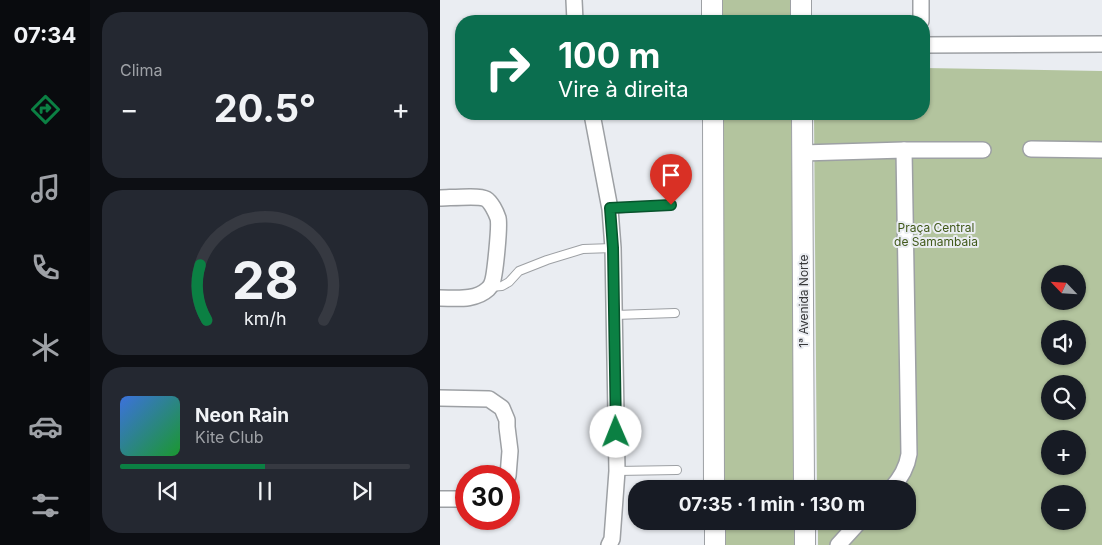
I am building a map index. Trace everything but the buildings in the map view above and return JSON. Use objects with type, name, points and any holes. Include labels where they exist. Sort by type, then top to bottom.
[{"type":"main road","points":[[712,0],[712,15]]},
{"type":"main road","points":[[800,0],[801,15]]},
{"type":"main road","points":[[713,120],[714,480]]},
{"type":"main road","name":"1ᵃ Avenida Norte","points":[[802,120],[804,480]]},
{"type":"main road","points":[[715,530],[715,545]]},
{"type":"main road","points":[[805,530],[805,545]]},
{"type":"street","points":[[574,0],[575,15]]},
{"type":"street","points":[[921,0],[921,15]]},
{"type":"street","points":[[930,45],[1102,44]]},
{"type":"street","points":[[593,120],[610,208],[613,248],[617,471],[612,539],[609,545]]},
{"type":"street","points":[[1031,149],[1102,150]]},
{"type":"street","points":[[899,480],[905,470],[909,454],[904,150]]},
{"type":"street","points":[[802,153],[983,150]]},
{"type":"street","points":[[440,198],[480,197],[487,199],[498,219],[495,268],[493,282],[490,287],[470,298],[440,298]]},
{"type":"street","points":[[440,398],[489,399],[502,408],[508,427],[509,465]]},
{"type":"street","points":[[440,499],[455,499]]},
{"type":"street","points":[[838,545],[852,530]]},
{"type":"lane","points":[[610,208],[671,205]]},
{"type":"lane","points":[[490,287],[502,286],[519,272],[547,260],[583,249],[613,248]]},
{"type":"lane","points":[[615,315],[674,313]]},
{"type":"lane","points":[[617,471],[677,470]]},
{"type":"green space","points":[[721,0],[790,0],[790,15],[721,15]]},
{"type":"green space","name":"Praça Central de Samambaia","points":[[930,68],[1102,71],[1102,545],[818,545],[818,530],[916,530],[916,480],[817,480],[814,120],[930,120]]},
{"type":"green space","points":[[721,120],[791,120],[797,480],[722,480]]},
{"type":"green space","points":[[722,530],[798,530],[798,545],[722,545]]},
{"type":"route","points":[[616,432],[615,315],[610,208],[671,205]]}]
